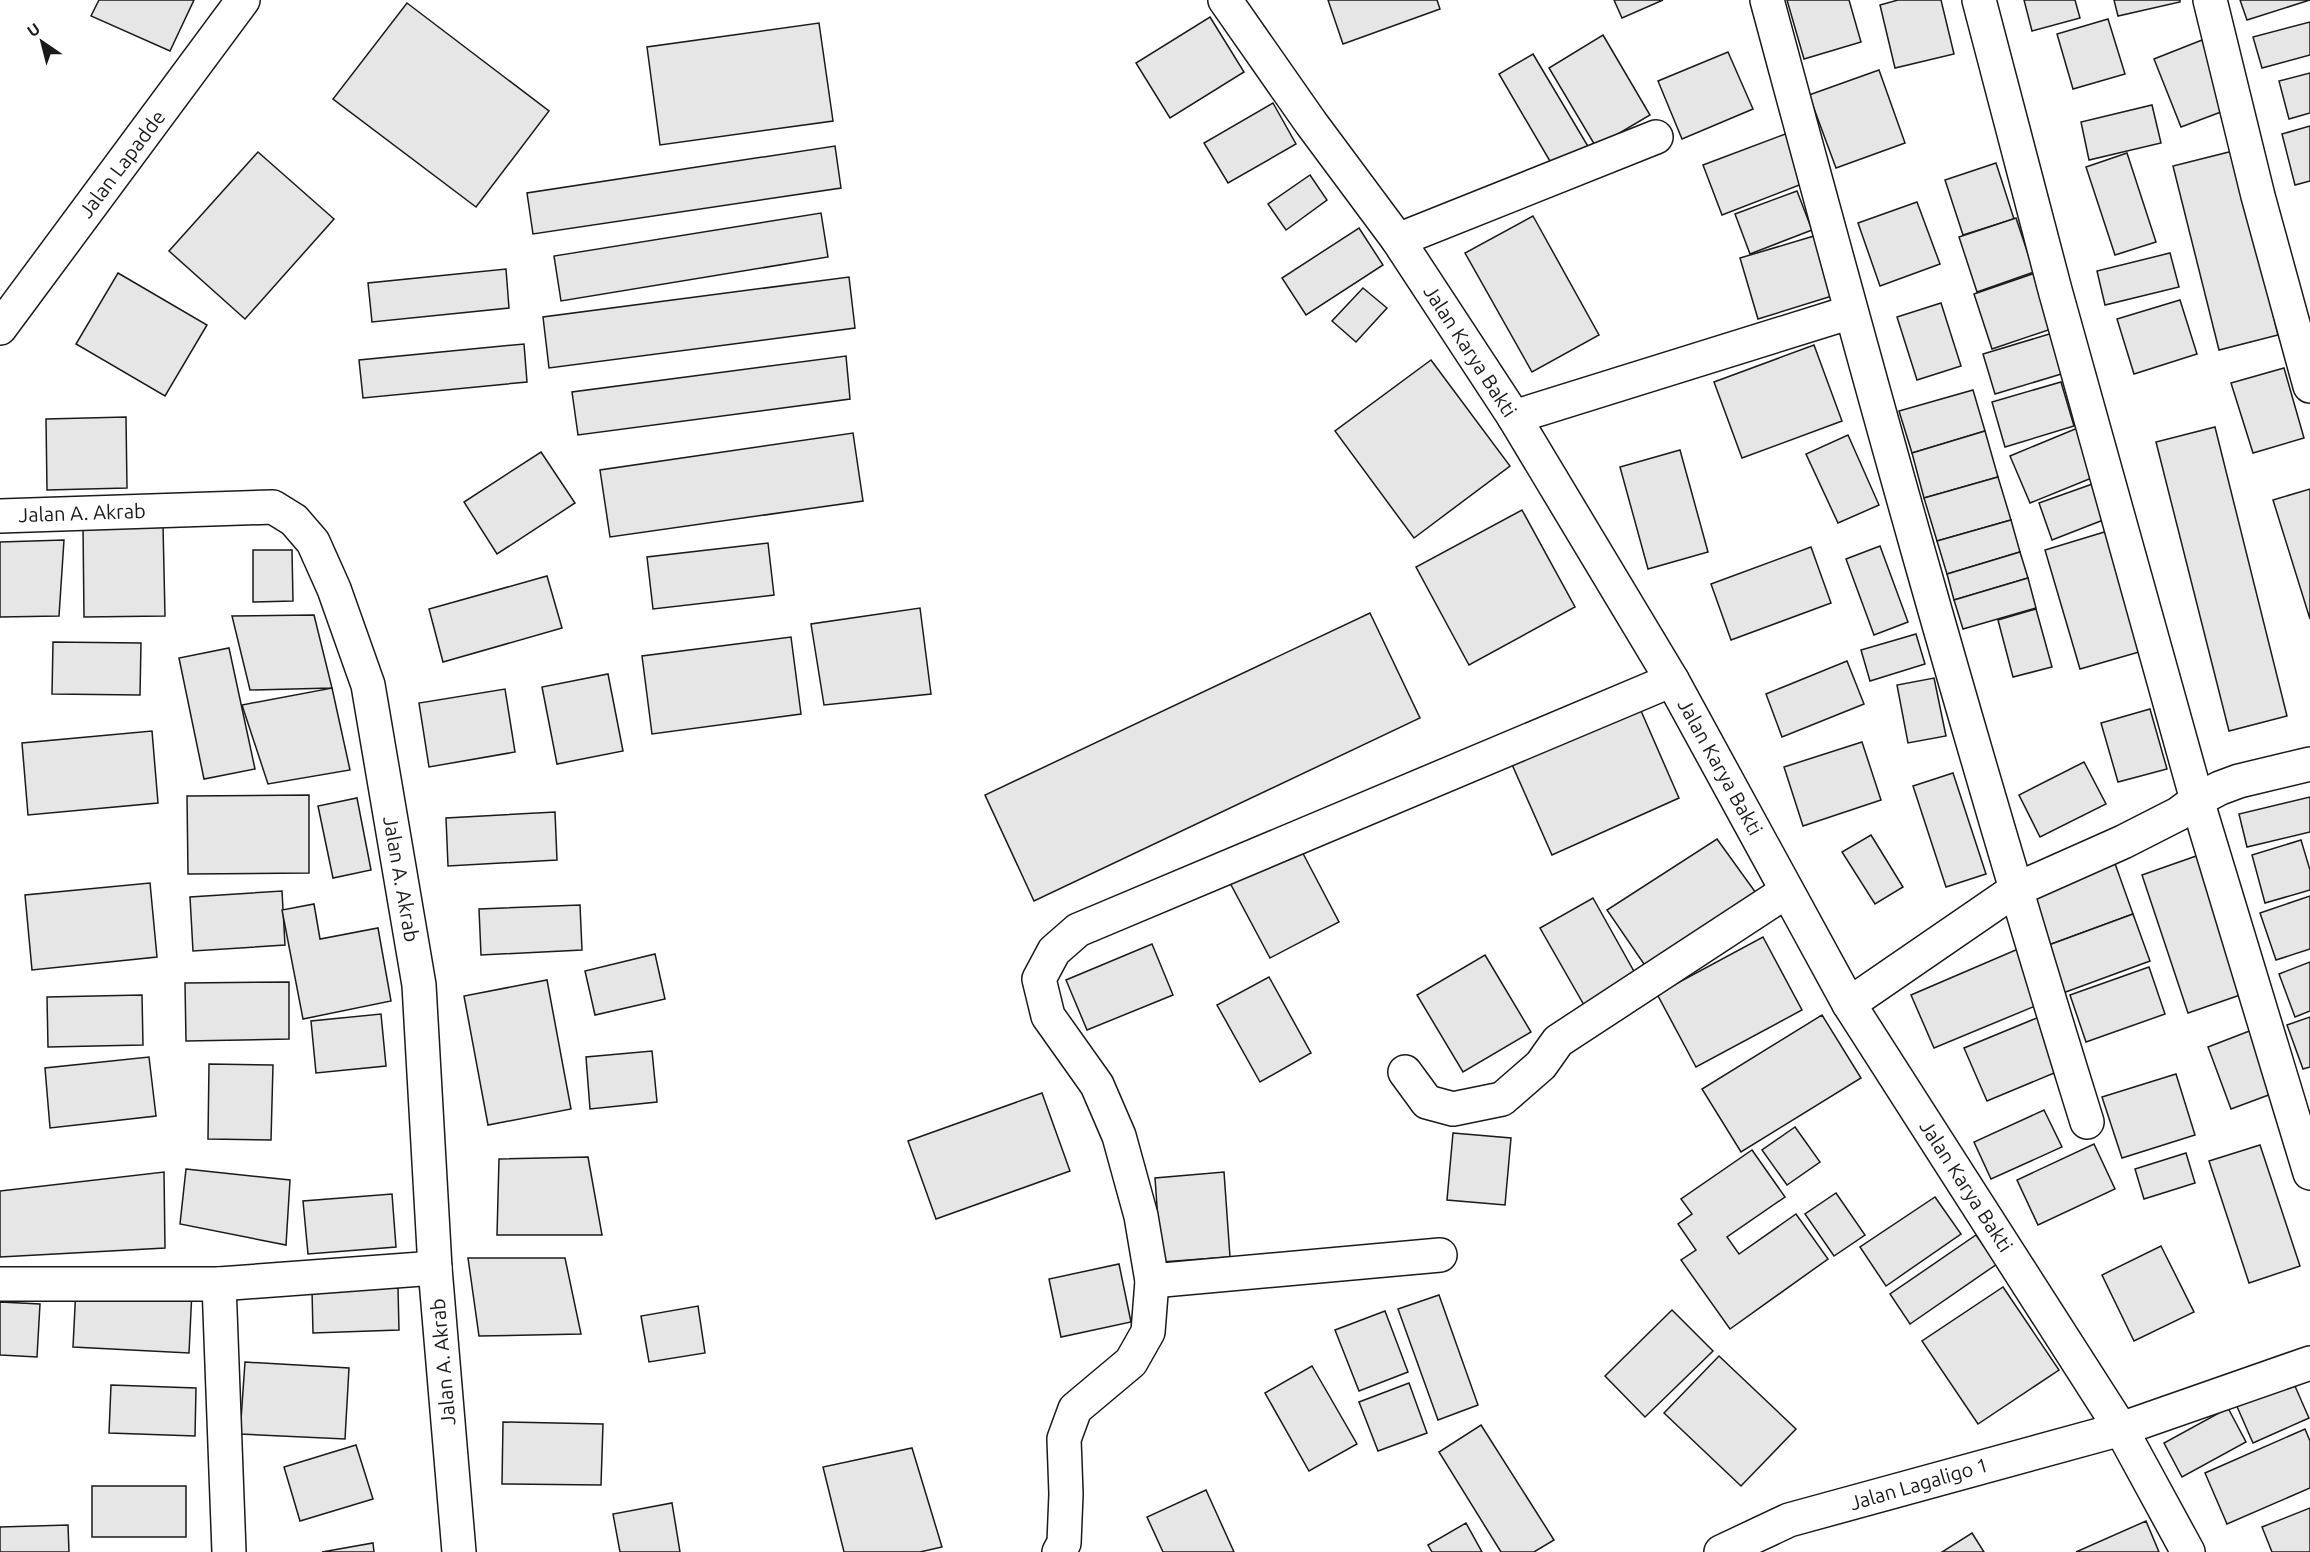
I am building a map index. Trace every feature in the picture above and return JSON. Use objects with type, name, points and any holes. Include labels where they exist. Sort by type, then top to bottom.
[{"type":"street","name":"Jalan Lapadde","points":[[0,328],[243,0]]},
{"type":"street","name":"Jalan Karya Bakti","points":[[1225,0],[1311,123],[1398,240],[1514,417],[1672,680],[1849,1004],[2121,1429],[2188,1552]]},
{"type":"street","points":[[1767,0],[1851,312],[2015,890],[2087,1122]]},
{"type":"street","points":[[1979,0],[2061,313],[2197,800],[2310,1173]]},
{"type":"street","points":[[2210,0],[2258,196],[2310,386]]},
{"type":"street","points":[[1398,240],[1656,137]]},
{"type":"street","points":[[1514,417],[1851,312]]},
{"type":"street","name":"Jalan A. Akrab","points":[[0,516],[273,507],[294,520],[313,542],[334,589],[368,686],[419,985],[435,1268],[459,1552]]},
{"type":"street","points":[[1059,1552],[1065,1543],[1064,1439],[1075,1409],[1131,1362],[1148,1332],[1152,1281],[1141,1216],[1119,1136],[1097,1084],[1048,1016],[1039,979],[1054,951],[1078,930],[1672,680]]},
{"type":"street","points":[[1849,1004],[2015,890],[2124,842],[2178,814],[2197,800],[2239,781],[2310,764]]},
{"type":"street","points":[[1405,1072],[1427,1102],[1453,1109],[1502,1099],[1541,1065],[1558,1041],[1787,891]]},
{"type":"street","points":[[1152,1281],[1440,1255]]},
{"type":"street","points":[[0,1284],[219,1284],[435,1268]]},
{"type":"street","points":[[219,1284],[229,1552]]},
{"type":"street","name":"Jalan Lagaligo 1","points":[[1721,1552],[1789,1520],[2121,1429],[2310,1363]]},
{"type":"building","points":[[99,0],[194,0],[170,51],[91,16]]},
{"type":"building","points":[[1328,0],[1437,0],[1440,9],[1343,44]]},
{"type":"building","points":[[1614,0],[1663,0],[1622,18]]},
{"type":"building","points":[[1787,0],[1849,0],[1861,42],[1804,59]]},
{"type":"building","points":[[1898,0],[1941,0],[1954,54],[1895,68],[1880,5]]},
{"type":"building","points":[[2024,0],[2075,0],[2080,18],[2032,31]]},
{"type":"building","points":[[2114,0],[2180,0],[2180,2],[2118,16]]},
{"type":"building","points":[[2240,0],[2310,0],[2247,20]]},
{"type":"building","points":[[407,3],[549,111],[476,207],[333,99]]},
{"type":"building","points":[[1210,17],[1244,72],[1170,118],[1136,63]]},
{"type":"building","points":[[2108,19],[2125,74],[2073,89],[2057,34]]},
{"type":"building","points":[[2310,22],[2310,55],[2262,68],[2253,37]]},
{"type":"building","points":[[819,23],[833,121],[660,145],[647,47]]},
{"type":"building","points":[[1603,35],[1650,115],[1596,147],[1549,68]]},
{"type":"building","points":[[2202,40],[2229,109],[2181,127],[2154,59]]},
{"type":"building","points":[[1728,52],[1753,109],[1682,139],[1658,81]]},
{"type":"building","points":[[1533,54],[1589,148],[1554,168],[1499,74]]},
{"type":"building","points":[[1879,70],[1905,143],[1836,168],[1809,95]]},
{"type":"building","points":[[2310,73],[2310,113],[2289,119],[2279,81]]},
{"type":"building","points":[[1273,103],[1296,144],[1228,183],[1204,143]]},
{"type":"building","points":[[2152,105],[2161,143],[2089,160],[2081,122]]},
{"type":"building","points":[[2310,126],[2310,181],[2295,185],[2282,134]]},
{"type":"building","points":[[1788,133],[1807,182],[1722,215],[1703,165]]},
{"type":"building","points":[[835,146],[841,188],[533,234],[527,193]]},
{"type":"building","points":[[2233,151],[2278,335],[2219,350],[2173,166]]},
{"type":"building","points":[[258,152],[334,219],[245,319],[169,251]]},
{"type":"building","points":[[2127,153],[2156,242],[2115,255],[2086,167]]},
{"type":"building","points":[[1996,163],[2014,219],[1963,235],[1945,180]]},
{"type":"building","points":[[1310,175],[1327,200],[1286,230],[1268,204]]},
{"type":"building","points":[[1797,191],[1812,230],[1750,254],[1735,214]]},
{"type":"building","points":[[1917,202],[1940,264],[1880,286],[1858,223]]},
{"type":"building","points":[[821,213],[828,257],[561,301],[554,256]]},
{"type":"building","points":[[1533,216],[1599,335],[1532,372],[1465,253]]},
{"type":"building","points":[[2016,218],[2034,272],[1977,292],[1959,237]]},
{"type":"building","points":[[1359,228],[1383,265],[1306,315],[1282,278]]},
{"type":"building","points":[[1814,236],[1832,296],[1758,319],[1740,258]]},
{"type":"building","points":[[2170,253],[2179,287],[2105,305],[2097,271]]},
{"type":"building","points":[[506,269],[509,308],[372,322],[368,283]]},
{"type":"building","points":[[2041,271],[2060,326],[1992,349],[1974,294]]},
{"type":"building","points":[[118,273],[207,325],[165,396],[76,344]]},
{"type":"building","points":[[849,277],[855,328],[549,368],[543,317]]},
{"type":"building","points":[[1363,288],[1387,308],[1356,342],[1332,321]]},
{"type":"building","points":[[2180,300],[2197,354],[2134,374],[2117,319]]},
{"type":"building","points":[[1941,303],[1961,366],[1917,380],[1897,317]]},
{"type":"building","points":[[2056,332],[2068,372],[1995,394],[1983,354]]},
{"type":"building","points":[[524,344],[527,382],[363,398],[359,360]]},
{"type":"building","points":[[1814,345],[1842,421],[1742,458],[1714,382]]},
{"type":"building","points":[[846,356],[850,399],[578,435],[572,392]]},
{"type":"building","points":[[1431,360],[1510,466],[1414,538],[1335,431]]},
{"type":"building","points":[[2284,368],[2304,438],[2253,453],[2231,383]]},
{"type":"building","points":[[2061,382],[2074,426],[2005,447],[1992,402]]},
{"type":"building","points":[[1973,390],[1985,431],[1912,453],[1899,411]]},
{"type":"building","points":[[126,417],[127,488],[47,490],[46,419]]},
{"type":"building","points":[[2080,427],[2099,475],[2030,503],[2010,456]]},
{"type":"building","points":[[2215,427],[2287,716],[2229,731],[2156,442]]},
{"type":"building","points":[[1985,431],[1998,477],[1924,498],[1912,453]]},
{"type":"building","points":[[853,433],[863,501],[610,537],[600,470]]},
{"type":"building","points":[[1848,435],[1879,505],[1838,523],[1806,454]]},
{"type":"building","points":[[1680,450],[1708,552],[1648,569],[1620,467]]},
{"type":"building","points":[[541,452],[575,503],[497,554],[464,502]]},
{"type":"building","points":[[1998,477],[2011,520],[1937,541],[1924,498]]},
{"type":"building","points":[[2098,482],[2111,517],[2052,540],[2039,503]]},
{"type":"building","points":[[2310,489],[2310,619],[2273,500]]},
{"type":"building","points":[[1522,510],[1575,607],[1469,665],[1416,567]]},
{"type":"building","points":[[2011,520],[2020,552],[1947,574],[1937,541]]},
{"type":"building","points":[[163,525],[165,616],[84,617],[83,526]]},
{"type":"building","points":[[2111,530],[2146,650],[2080,669],[2045,550]]},
{"type":"building","points":[[64,540],[59,616],[0,617],[0,542]]},
{"type":"building","points":[[768,543],[774,595],[653,609],[647,557]]},
{"type":"building","points":[[1880,546],[1908,622],[1874,635],[1846,559]]},
{"type":"building","points":[[1811,547],[1831,603],[1731,640],[1711,584]]},
{"type":"building","points":[[253,550],[292,550],[293,601],[253,602]]},
{"type":"building","points":[[2020,552],[2028,578],[1954,600],[1947,574]]},
{"type":"building","points":[[547,576],[562,628],[443,662],[429,609]]},
{"type":"building","points":[[2028,578],[2036,608],[1963,629],[1954,600]]},
{"type":"building","points":[[920,608],[931,694],[824,705],[811,624]]},
{"type":"building","points":[[2036,609],[2052,667],[2013,677],[1998,620]]},
{"type":"building","points":[[1370,613],[1420,718],[1034,901],[985,795]]},
{"type":"building","points":[[314,615],[332,688],[250,690],[232,616]]},
{"type":"building","points":[[1916,634],[1925,664],[1870,681],[1861,650]]},
{"type":"building","points":[[791,637],[801,714],[652,734],[642,656]]},
{"type":"building","points":[[53,642],[141,643],[140,695],[52,694]]},
{"type":"building","points":[[229,648],[255,769],[204,779],[179,658]]},
{"type":"building","points":[[1847,661],[1864,704],[1782,737],[1766,694]]},
{"type":"building","points":[[608,674],[623,751],[557,764],[542,687]]},
{"type":"building","points":[[1934,678],[1946,736],[1908,743],[1897,685]]},
{"type":"building","points":[[332,688],[350,770],[268,784],[242,705]]},
{"type":"building","points":[[505,689],[515,752],[429,767],[419,703]]},
{"type":"building","points":[[1638,704],[1679,798],[1552,855],[1510,760]]},
{"type":"building","points":[[2150,709],[2167,769],[2118,782],[2101,723]]},
{"type":"building","points":[[152,731],[158,803],[28,815],[22,743]]},
{"type":"building","points":[[1862,742],[1881,800],[1803,826],[1784,767]]},
{"type":"building","points":[[2084,762],[2106,804],[2040,837],[2019,795]]},
{"type":"building","points":[[1953,773],[1986,874],[1946,887],[1913,786]]},
{"type":"building","points":[[309,795],[309,873],[188,874],[187,796]]},
{"type":"building","points":[[2310,797],[2310,832],[2247,847],[2239,814]]},
{"type":"building","points":[[357,798],[371,870],[333,878],[318,806]]},
{"type":"building","points":[[555,812],[557,860],[448,866],[446,818]]},
{"type":"building","points":[[1871,835],[1903,887],[1875,904],[1842,852]]},
{"type":"building","points":[[1717,839],[1756,893],[1646,967],[1607,910]]},
{"type":"building","points":[[2301,840],[2310,870],[2310,890],[2265,903],[2252,855]]},
{"type":"building","points":[[1298,844],[1339,922],[1270,958],[1229,881]]},
{"type":"building","points":[[2199,855],[2246,993],[2188,1013],[2142,875]]},
{"type":"building","points":[[2113,858],[2133,914],[2046,946],[2026,891]]},
{"type":"building","points":[[150,883],[157,957],[32,970],[25,895]]},
{"type":"building","points":[[282,891],[285,945],[193,951],[190,897]]},
{"type":"building","points":[[2310,896],[2310,949],[2276,960],[2260,913]]},
{"type":"building","points":[[1593,898],[1636,975],[1584,1005],[1540,928]]},
{"type":"building","points":[[314,904],[320,939],[378,928],[391,1001],[303,1019],[282,910]]},
{"type":"building","points":[[580,905],[582,950],[481,955],[479,909]]},
{"type":"building","points":[[2133,914],[2150,961],[2063,993],[2046,946]]},
{"type":"building","points":[[1763,937],[1802,1010],[1696,1067],[1657,994]]},
{"type":"building","points":[[1152,944],[1173,995],[1087,1030],[1066,980]]},
{"type":"building","points":[[2018,949],[2040,1004],[1934,1048],[1911,995]]},
{"type":"building","points":[[655,954],[665,999],[595,1015],[585,971]]},
{"type":"building","points":[[1485,955],[1531,1032],[1463,1072],[1417,995]]},
{"type":"building","points":[[2310,962],[2310,1011],[2295,1017],[2279,974]]},
{"type":"building","points":[[2149,967],[2165,1014],[2086,1042],[2070,995]]},
{"type":"building","points":[[1269,977],[1311,1053],[1260,1082],[1217,1005]]},
{"type":"building","points":[[547,980],[571,1109],[488,1125],[464,996]]},
{"type":"building","points":[[289,982],[289,1039],[186,1041],[185,983]]},
{"type":"building","points":[[142,995],[143,1045],[48,1047],[47,997]]},
{"type":"building","points":[[381,1014],[386,1066],[316,1073],[311,1021]]},
{"type":"building","points":[[1822,1015],[1861,1078],[1741,1152],[1702,1089]]},
{"type":"building","points":[[2044,1015],[2066,1068],[1987,1101],[1964,1048]]},
{"type":"building","points":[[2310,1017],[2310,1067],[2303,1069],[2287,1025]]},
{"type":"building","points":[[2252,1030],[2274,1093],[2231,1109],[2208,1047]]},
{"type":"building","points":[[652,1051],[657,1102],[590,1109],[586,1057]]},
{"type":"building","points":[[149,1057],[156,1116],[50,1128],[45,1068]]},
{"type":"building","points":[[209,1064],[273,1065],[271,1140],[208,1139]]},
{"type":"building","points":[[2176,1074],[2195,1135],[2122,1158],[2102,1097]]},
{"type":"building","points":[[1042,1093],[1070,1171],[936,1219],[908,1141]]},
{"type":"building","points":[[2044,1110],[2062,1147],[1991,1179],[1974,1142]]},
{"type":"building","points":[[1795,1127],[1820,1162],[1787,1185],[1762,1150]]},
{"type":"building","points":[[1453,1133],[1511,1138],[1505,1205],[1447,1200]]},
{"type":"building","points":[[2094,1144],[2115,1189],[2038,1225],[2017,1180]]},
{"type":"building","points":[[2260,1145],[2300,1266],[2249,1283],[2209,1161]]},
{"type":"building","points":[[1752,1150],[1785,1197],[1727,1237],[1739,1254],[1796,1214],[1828,1259],[1730,1329],[1681,1260],[1696,1250],[1678,1224],[1692,1214],[1681,1199]]},
{"type":"building","points":[[2186,1153],[2195,1183],[2144,1199],[2135,1169]]},
{"type":"building","points":[[588,1157],[602,1235],[497,1235],[499,1159]]},
{"type":"building","points":[[186,1169],[290,1180],[286,1245],[180,1224]]},
{"type":"building","points":[[164,1172],[165,1248],[0,1257],[0,1191]]},
{"type":"building","points":[[1224,1172],[1230,1257],[1161,1262],[1155,1178]]},
{"type":"building","points":[[1836,1193],[1865,1235],[1834,1256],[1805,1214]]},
{"type":"building","points":[[392,1194],[396,1247],[308,1254],[303,1201]]},
{"type":"building","points":[[1935,1197],[1961,1234],[1886,1286],[1860,1247]]},
{"type":"building","points":[[1976,1235],[1997,1264],[1910,1324],[1890,1294]]},
{"type":"building","points":[[2161,1246],[2194,1312],[2134,1341],[2102,1275]]},
{"type":"building","points":[[468,1258],[565,1258],[581,1334],[479,1336]]},
{"type":"building","points":[[1119,1264],[1131,1322],[1061,1337],[1049,1279]]},
{"type":"building","points":[[76,1287],[192,1290],[189,1353],[73,1347]]},
{"type":"building","points":[[2003,1287],[2059,1370],[1978,1424],[1922,1341]]},
{"type":"building","points":[[398,1288],[399,1330],[313,1333],[312,1290]]},
{"type":"building","points":[[1439,1295],[1478,1405],[1438,1420],[1398,1309]]},
{"type":"building","points":[[0,1302],[40,1304],[37,1357],[0,1355]]},
{"type":"building","points":[[698,1306],[705,1353],[649,1362],[641,1316]]},
{"type":"building","points":[[1672,1310],[1713,1351],[1645,1417],[1605,1376]]},
{"type":"building","points":[[1385,1311],[1408,1372],[1359,1391],[1335,1330]]},
{"type":"building","points":[[1719,1356],[1796,1429],[1741,1486],[1664,1413]]},
{"type":"building","points":[[245,1362],[349,1368],[345,1439],[240,1434]]},
{"type":"building","points":[[1312,1366],[1357,1444],[1309,1471],[1265,1393]]},
{"type":"building","points":[[2291,1377],[2309,1418],[2253,1443],[2235,1402]]},
{"type":"building","points":[[1409,1383],[1427,1433],[1378,1451],[1359,1402]]},
{"type":"building","points":[[111,1385],[196,1388],[195,1436],[109,1433]]},
{"type":"building","points":[[2228,1408],[2246,1442],[2182,1477],[2164,1443]]},
{"type":"building","points":[[503,1422],[603,1424],[601,1485],[502,1484]]},
{"type":"building","points":[[1481,1425],[1554,1540],[1534,1552],[1501,1552],[1439,1452]]},
{"type":"building","points":[[2305,1429],[2310,1441],[2310,1488],[2227,1524],[2205,1473]]},
{"type":"building","points":[[356,1445],[373,1499],[300,1521],[284,1467]]},
{"type":"building","points":[[912,1448],[942,1547],[920,1552],[844,1552],[823,1467]]},
{"type":"building","points":[[92,1486],[186,1486],[186,1537],[92,1537]]},
{"type":"building","points":[[1206,1490],[1234,1552],[1163,1552],[1147,1517]]},
{"type":"building","points":[[672,1503],[680,1552],[620,1552],[613,1514]]},
{"type":"building","points":[[2310,1508],[2310,1552],[2272,1552],[2262,1527]]},
{"type":"building","points":[[2146,1521],[2159,1552],[2076,1552]]},
{"type":"building","points":[[1466,1523],[1482,1552],[1432,1552],[1428,1545]]},
{"type":"building","points":[[68,1525],[69,1552],[0,1552],[0,1527]]},
{"type":"building","points":[[1972,1533],[1984,1552],[1942,1552]]},
{"type":"building","points":[[373,1543],[374,1552],[322,1552]]}]
